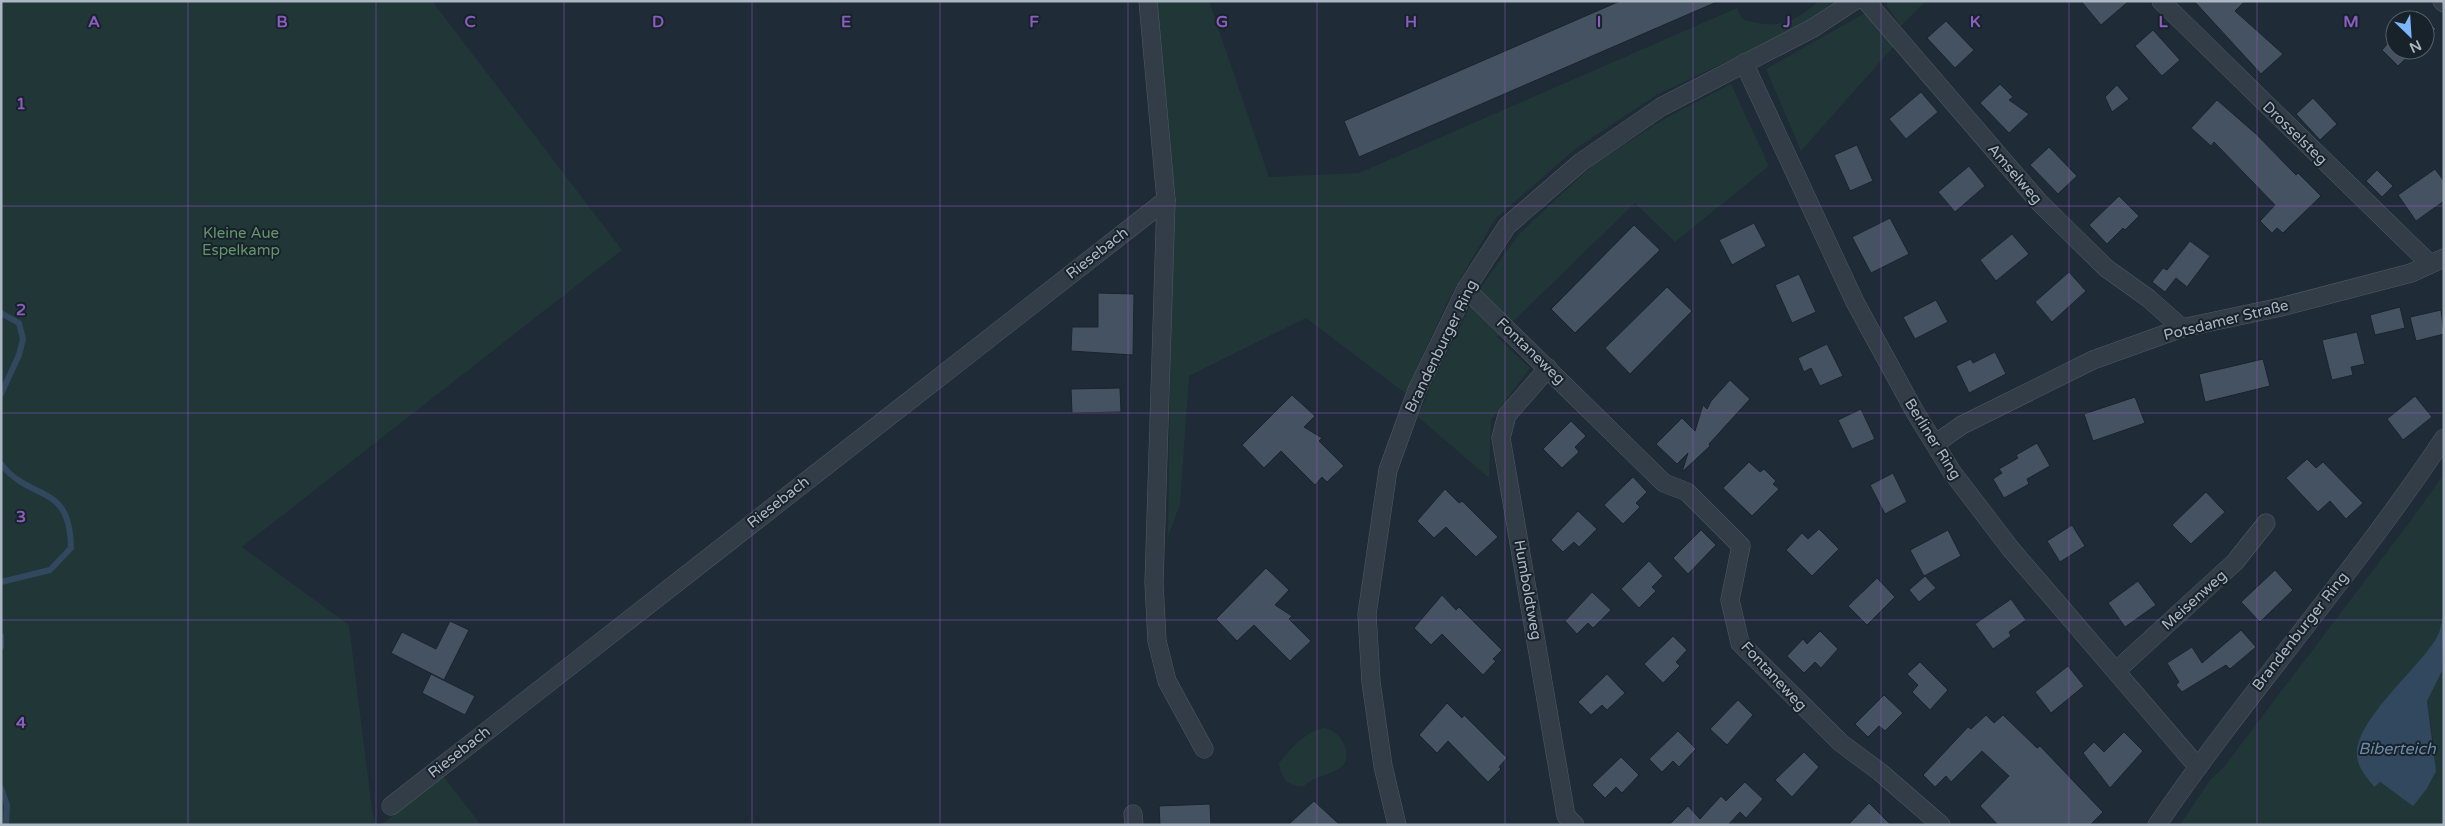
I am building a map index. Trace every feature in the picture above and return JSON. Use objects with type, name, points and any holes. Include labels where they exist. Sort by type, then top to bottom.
[{"type":"street","points":[[1148,1],[1166,200],[1154,583],[1157,641],[1167,681],[1204,749]]},
{"type":"street","name":"Brandenburger Ring","points":[[1397,825],[1383,766],[1372,682],[1367,614],[1388,470],[1418,390],[1466,289],[1507,226],[1581,162],[1661,107],[1813,28],[1854,1]]},
{"type":"street","name":"Amselweg","points":[[1866,1],[2039,202],[2106,268],[2148,298],[2182,328]]},
{"type":"street","name":"Drosselsteg","points":[[2161,1],[2437,261]]},
{"type":"street","name":"Berliner Ring","points":[[1744,63],[1854,302],[1915,412],[1952,472],[2010,548],[2197,766]]},
{"type":"street","name":"Riesebach","points":[[391,806],[1166,200]]},
{"type":"street","name":"Potsdamer Straße","points":[[1935,444],[1962,425],[2093,360],[2182,328],[2291,304],[2411,273],[2437,261]]},
{"type":"street","name":"Fontaneweg","points":[[1466,289],[1664,483],[1687,492],[1741,546],[1730,600],[1740,643],[1841,744],[1880,772],[1941,825]]},
{"type":"street","name":"Humboldtweg","points":[[1548,368],[1507,415],[1501,438],[1566,816],[1575,825]]},
{"type":"street","name":"Brandenburger Ring","points":[[2157,825],[2197,766],[2404,498],[2444,438]]},
{"type":"street","name":"Meisenweg","points":[[2116,671],[2235,562],[2266,523]]},
{"type":"green space","name":"Kleine Aue Espelkamp","points":[[1,1],[432,1],[622,250],[242,547],[349,625],[372,810],[376,825],[1,825]]},
{"type":"green space","points":[[1152,1],[1209,1],[1269,177],[1359,173],[1737,8],[1742,19],[1775,24],[1792,20],[1819,1],[1834,1],[1809,20],[1775,39],[1658,94],[1575,149],[1495,219],[1449,299],[1405,393],[1306,318],[1189,376],[1180,504],[1168,537],[1172,217]]},
{"type":"green space","points":[[1887,1],[1926,1],[1901,26],[1887,6]]},
{"type":"green space","points":[[1865,13],[1895,45],[1801,151],[1766,69]]},
{"type":"green space","points":[[1731,84],[1769,166],[1675,242],[1635,203],[1497,337],[1530,368],[1491,420],[1489,478],[1418,417],[1435,376],[1478,291],[1519,234],[1594,164],[1666,118]]},
{"type":"green space","points":[[2444,474],[2444,611],[2438,636],[2427,654],[2376,711],[2359,744],[2356,757],[2373,787],[2379,782],[2413,805],[2426,790],[2433,739],[2427,700],[2442,671],[2444,660],[2444,825],[2180,825],[2210,780],[2223,768]]},
{"type":"green space","points":[[1323,728],[1335,733],[1344,744],[1347,754],[1345,762],[1341,767],[1310,781],[1304,786],[1290,784],[1284,777],[1279,763],[1304,737]]},
{"type":"green space","points":[[443,776],[481,825],[381,825]]},
{"type":"water","name":"Biberteich","points":[[2444,611],[2442,671],[2427,701],[2436,771],[2426,790],[2413,806],[2380,782],[2374,787],[2359,765],[2357,757],[2359,743],[2365,727],[2376,711],[2429,650],[2437,637]]},
{"type":"building","points":[[1620,1],[1719,1],[1359,157],[1344,121]]},
{"type":"building","points":[[2081,1],[2129,1],[2101,25]]},
{"type":"building","points":[[2194,1],[2245,1],[2235,11],[2283,54],[2261,74]]},
{"type":"building","points":[[1946,21],[1974,50],[1955,68],[1927,38]]},
{"type":"building","points":[[2153,30],[2180,60],[2162,76],[2135,46]]},
{"type":"building","points":[[2392,60],[2404,60],[2398,66]]},
{"type":"building","points":[[2000,84],[2013,97],[2009,100],[2029,114],[2009,133],[1980,103]]},
{"type":"building","points":[[2117,85],[2129,99],[2112,112],[2105,97]]},
{"type":"building","points":[[1921,92],[1938,112],[1906,139],[1889,119]]},
{"type":"building","points":[[2313,98],[2337,124],[2320,140],[2296,114]]},
{"type":"building","points":[[2217,100],[2256,134],[2296,175],[2298,173],[2321,196],[2283,233],[2277,228],[2272,233],[2260,221],[2275,205],[2214,142],[2211,146],[2191,128]]},
{"type":"building","points":[[1857,145],[1873,181],[1850,191],[1834,155]]},
{"type":"building","points":[[2049,147],[2077,176],[2058,194],[2030,165]]},
{"type":"building","points":[[1969,166],[1985,186],[1955,212],[1938,192]]},
{"type":"building","points":[[2435,169],[2444,181],[2444,201],[2416,221],[2398,195]]},
{"type":"building","points":[[2377,170],[2393,186],[2382,197],[2366,181]]},
{"type":"building","points":[[2119,196],[2139,216],[2125,230],[2123,228],[2107,244],[2089,225]]},
{"type":"building","points":[[1890,218],[1909,254],[1871,273],[1852,237]]},
{"type":"building","points":[[1754,223],[1766,246],[1732,265],[1719,240]]},
{"type":"building","points":[[1634,225],[1660,250],[1575,333],[1551,309]]},
{"type":"building","points":[[2012,234],[2029,254],[1996,281],[1980,260]]},
{"type":"building","points":[[2190,241],[2210,256],[2187,287],[2176,278],[2165,292],[2152,282],[2163,268],[2167,270]]},
{"type":"building","points":[[2069,272],[2086,291],[2052,322],[2035,302]]},
{"type":"building","points":[[1799,274],[1816,312],[1792,323],[1775,285]]},
{"type":"building","points":[[1667,287],[1692,311],[1630,374],[1605,348]]},
{"type":"building","points":[[1098,293],[1134,294],[1133,355],[1071,351],[1072,327],[1098,327]]},
{"type":"building","points":[[1936,300],[1948,322],[1915,339],[1903,317]]},
{"type":"building","points":[[2400,307],[2405,328],[2375,335],[2370,315]]},
{"type":"building","points":[[2441,310],[2444,334],[2416,341],[2410,317]]},
{"type":"building","points":[[2357,332],[2365,364],[2351,367],[2353,375],[2332,380],[2322,340]]},
{"type":"building","points":[[1827,344],[1843,376],[1820,386],[1811,368],[1804,372],[1798,358]]},
{"type":"building","points":[[1995,352],[2006,374],[1969,393],[1956,366],[1971,359],[1973,363]]},
{"type":"building","points":[[2263,359],[2270,386],[2205,402],[2199,374]]},
{"type":"building","points":[[1730,380],[1750,399],[1709,444],[1710,446],[1682,472],[1688,453],[1677,464],[1656,444],[1682,418],[1695,431],[1703,405],[1707,409],[1711,401]]},
{"type":"building","points":[[1120,388],[1121,412],[1072,413],[1071,389]]},
{"type":"building","points":[[1292,395],[1315,416],[1304,427],[1322,438],[1319,441],[1344,466],[1327,482],[1322,477],[1315,485],[1281,451],[1264,468],[1242,445]]},
{"type":"building","points":[[2415,396],[2432,417],[2403,440],[2387,419]]},
{"type":"building","points":[[2135,397],[2145,423],[2093,441],[2084,414]]},
{"type":"building","points":[[1861,409],[1875,439],[1852,449],[1838,420]]},
{"type":"building","points":[[1571,421],[1586,436],[1575,447],[1579,452],[1562,468],[1543,449]]},
{"type":"building","points":[[2037,443],[2050,466],[2027,479],[2029,484],[2004,498],[1993,479],[2002,473],[1999,469],[2018,458],[2016,455]]},
{"type":"building","points":[[2307,459],[2316,468],[2323,462],[2363,503],[2346,519],[2330,501],[2318,512],[2286,478]]},
{"type":"building","points":[[1749,462],[1760,472],[1764,469],[1776,481],[1773,484],[1779,489],[1752,516],[1723,488]]},
{"type":"building","points":[[1893,473],[1907,502],[1885,514],[1870,485]]},
{"type":"building","points":[[1633,477],[1647,492],[1636,503],[1640,507],[1623,524],[1604,505]]},
{"type":"building","points":[[1445,489],[1459,503],[1462,501],[1498,537],[1476,557],[1446,527],[1434,538],[1417,521]]},
{"type":"building","points":[[2206,492],[2225,512],[2191,544],[2172,525]]},
{"type":"building","points":[[1578,511],[1597,529],[1579,547],[1574,542],[1563,552],[1551,540]]},
{"type":"building","points":[[2072,525],[2085,546],[2060,562],[2047,541]]},
{"type":"building","points":[[1819,529],[1839,549],[1812,576],[1786,550],[1802,533],[1808,539]]},
{"type":"building","points":[[1701,530],[1716,545],[1688,574],[1673,558]]},
{"type":"building","points":[[1948,530],[1961,556],[1924,576],[1910,550]]},
{"type":"building","points":[[1649,561],[1663,576],[1652,587],[1656,591],[1639,608],[1621,589]]},
{"type":"building","points":[[1266,568],[1289,590],[1275,605],[1292,616],[1289,619],[1311,641],[1290,661],[1254,625],[1237,641],[1216,619]]},
{"type":"building","points":[[2275,570],[2293,590],[2260,622],[2241,602]]},
{"type":"building","points":[[1925,576],[1936,588],[1919,602],[1909,590]]},
{"type":"building","points":[[1877,578],[1895,597],[1867,625],[1848,606]]},
{"type":"building","points":[[2138,581],[2156,605],[2125,627],[2108,603]]},
{"type":"building","points":[[1592,592],[1611,610],[1593,628],[1588,623],[1577,634],[1565,621]]},
{"type":"building","points":[[1442,595],[1456,610],[1459,607],[1502,650],[1493,659],[1496,661],[1483,675],[1442,634],[1431,645],[1414,628]]},
{"type":"building","points":[[2011,599],[2026,620],[2009,632],[2011,636],[1993,649],[1975,624]]},
{"type":"building","points":[[450,621],[469,630],[444,680],[391,653],[402,632],[436,649]]},
{"type":"building","points":[[2241,630],[2256,647],[2230,669],[2226,665],[2182,692],[2176,685],[2179,682],[2167,663],[2192,647],[2202,663]]},
{"type":"building","points":[[1820,631],[1838,649],[1821,668],[1815,662],[1804,673],[1787,656],[1803,639],[1807,644]]},
{"type":"building","points":[[1673,636],[1687,650],[1676,662],[1680,666],[1663,683],[1644,664]]},
{"type":"building","points":[[1920,662],[1948,690],[1930,710],[1912,692],[1918,685],[1907,674]]},
{"type":"building","points":[[2068,666],[2084,686],[2051,713],[2035,692]]},
{"type":"building","points":[[431,674],[475,696],[465,715],[422,693]]},
{"type":"building","points":[[1607,674],[1625,693],[1607,710],[1602,705],[1591,715],[1578,702]]},
{"type":"building","points":[[1884,695],[1903,713],[1885,731],[1879,726],[1868,737],[1855,724]]},
{"type":"building","points":[[1738,700],[1753,715],[1727,745],[1710,729]]},
{"type":"building","points":[[1447,703],[1462,718],[1464,715],[1507,758],[1499,767],[1501,769],[1488,782],[1448,741],[1437,753],[1419,735]]},
{"type":"building","points":[[1986,715],[1994,723],[2003,715],[2037,748],[2040,746],[2103,812],[2090,825],[1998,825],[1980,806],[2009,776],[1982,751],[1951,782],[1946,776],[1935,787],[1923,775],[1968,727],[1971,729]]},
{"type":"building","points":[[1678,731],[1696,749],[1679,767],[1673,761],[1662,772],[1649,759]]},
{"type":"building","points":[[2124,732],[2143,751],[2110,788],[2083,753],[2094,742],[2104,752]]},
{"type":"building","points":[[1804,752],[1819,767],[1792,797],[1775,780]]},
{"type":"building","points":[[1621,757],[1639,775],[1622,793],[1616,787],[1605,798],[1592,785]]},
{"type":"building","points":[[1745,782],[1763,799],[1746,818],[1740,812],[1728,825],[1669,825],[1688,806],[1700,819],[1721,796],[1726,801]]},
{"type":"building","points":[[1314,801],[1340,825],[1287,825],[1289,824]]},
{"type":"building","points":[[1869,803],[1891,825],[1848,825]]},
{"type":"building","points":[[1210,804],[1211,825],[1160,825],[1159,806]]},
{"type":"waterway","points":[[1,313],[19,323],[23,339],[19,355],[1,394]]},
{"type":"waterway","points":[[1,464],[24,484],[56,502],[64,512],[69,527],[71,548],[50,570],[1,582]]},
{"type":"waterway","points":[[1,636],[1,647]]},
{"type":"waterway","points":[[1,788],[7,805],[6,825]]}]
